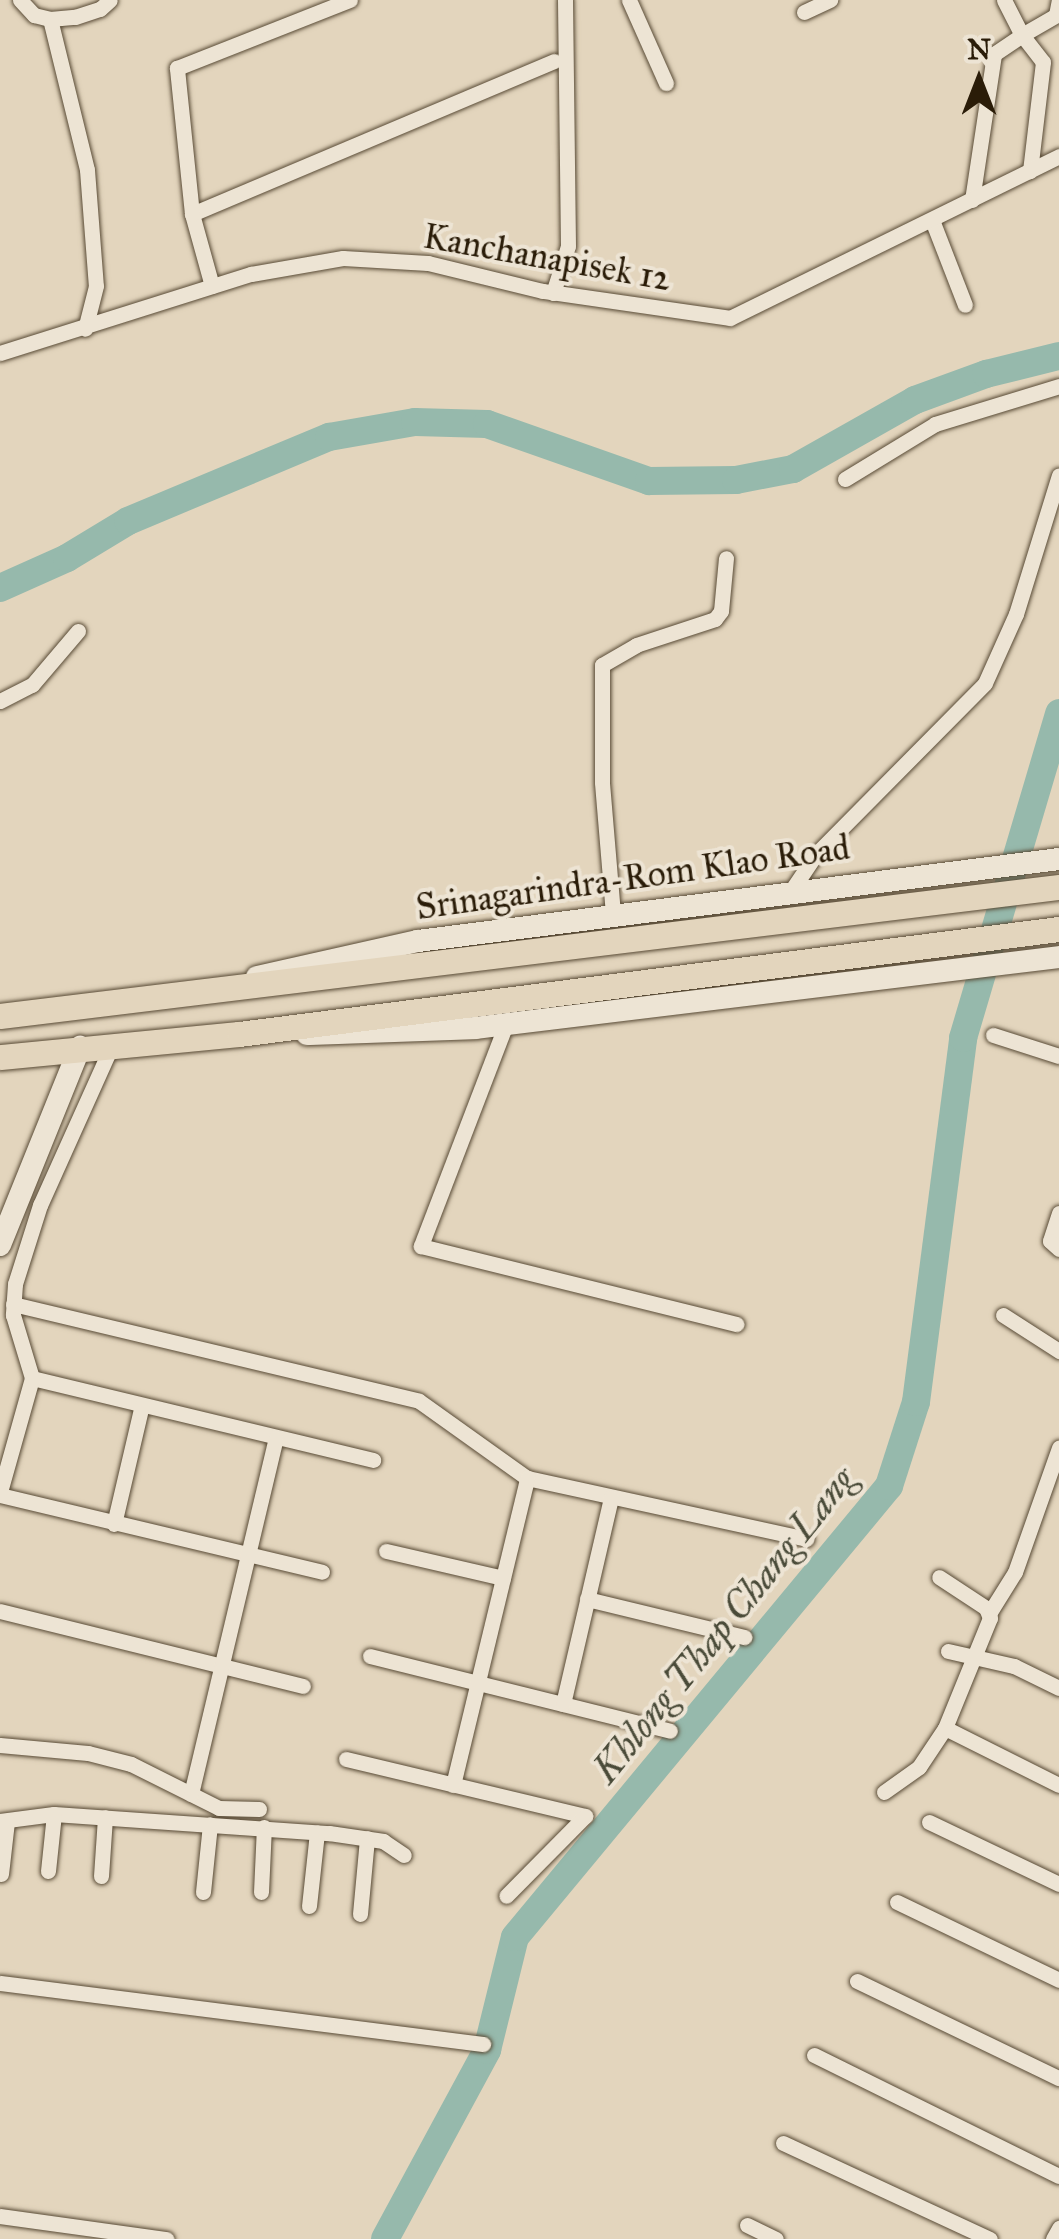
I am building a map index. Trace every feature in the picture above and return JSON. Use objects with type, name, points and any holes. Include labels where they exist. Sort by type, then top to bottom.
[{"type":"main road","name":"Srinagarindra-Rom Klao Road","points":[[220,987],[418,940],[1059,859]]},
{"type":"main road","name":"Srinagarindra-Rom Klao Road","points":[[0,1016],[1059,886]]},
{"type":"main road","points":[[0,1057],[239,1034],[1054,930]]},
{"type":"main road","points":[[239,1034],[414,1032],[506,1024],[1048,958]]},
{"type":"main road","points":[[0,1246],[80,1048]]},
{"type":"street","points":[[20,0],[34,15],[50,19],[76,18],[100,10],[110,0]]},
{"type":"street","points":[[212,286],[192,214],[177,68],[350,0]]},
{"type":"street","points":[[553,293],[568,246],[565,0]]},
{"type":"street","points":[[629,0],[666,83]]},
{"type":"street","points":[[804,12],[830,0]]},
{"type":"street","points":[[1004,0],[1022,35],[1043,62],[1030,171]]},
{"type":"street","points":[[972,200],[994,54],[1056,15],[1058,0]]},
{"type":"street","points":[[50,19],[89,190],[96,286],[85,329]]},
{"type":"street","points":[[192,214],[554,61]]},
{"type":"street","name":"Kanchanapisek 12","points":[[0,354],[251,274],[343,258],[428,263],[553,293],[730,318],[1059,156]]},
{"type":"street","points":[[932,220],[965,305]]},
{"type":"street","points":[[845,479],[935,424],[1059,386]]},
{"type":"street","points":[[790,890],[816,854],[985,683],[1016,614],[1059,475]]},
{"type":"street","points":[[613,914],[602,782],[602,665],[636,645],[716,618],[721,611],[726,558]]},
{"type":"street","points":[[0,701],[32,686],[78,631]]},
{"type":"street","points":[[506,1024],[421,1246],[737,1324]]},
{"type":"street","points":[[994,1035],[1059,1056]]},
{"type":"street","points":[[112,1045],[40,1205],[12,1304],[32,1378],[0,1493],[322,1572]]},
{"type":"street","points":[[1059,1213],[1050,1241],[1059,1249]]},
{"type":"street","points":[[12,1304],[418,1401],[527,1478],[806,1539]]},
{"type":"street","points":[[1003,1314],[1059,1352]]},
{"type":"street","points":[[32,1378],[373,1460]]},
{"type":"street","points":[[114,1524],[142,1405]]},
{"type":"street","points":[[190,1794],[276,1438]]},
{"type":"street","points":[[884,1792],[919,1767],[944,1728],[990,1612],[1015,1572],[1059,1448]]},
{"type":"street","points":[[453,1784],[527,1478]]},
{"type":"street","points":[[562,1704],[612,1496]]},
{"type":"street","points":[[386,1551],[503,1578]]},
{"type":"street","points":[[939,1577],[990,1612]]},
{"type":"street","points":[[587,1600],[744,1638]]},
{"type":"street","points":[[0,1611],[303,1686]]},
{"type":"street","points":[[948,1651],[1014,1666],[1059,1688]]},
{"type":"street","points":[[370,1656],[670,1731]]},
{"type":"street","points":[[944,1728],[1059,1785]]},
{"type":"street","points":[[0,1745],[88,1752],[131,1764],[218,1808],[259,1809]]},
{"type":"street","points":[[346,1759],[585,1816],[506,1896]]},
{"type":"street","points":[[48,1871],[54,1814]]},
{"type":"street","points":[[1,1874],[4,1821],[54,1814],[317,1832],[394,1845],[404,1855]]},
{"type":"street","points":[[100,1876],[105,1817]]},
{"type":"street","points":[[929,1822],[1059,1884]]},
{"type":"street","points":[[203,1892],[210,1824]]},
{"type":"street","points":[[261,1892],[264,1828]]},
{"type":"street","points":[[308,1906],[317,1832]]},
{"type":"street","points":[[360,1914],[367,1838]]},
{"type":"street","points":[[897,1902],[1059,1980]]},
{"type":"street","points":[[857,1981],[1059,2078]]},
{"type":"street","points":[[0,1983],[483,2044]]},
{"type":"street","points":[[814,2055],[1059,2176]]},
{"type":"street","points":[[784,2143],[990,2239]]},
{"type":"street","points":[[0,2216],[166,2239]]},
{"type":"street","points":[[747,2225],[776,2239]]},
{"type":"street","points":[[1054,2239],[1059,2228]]},
{"type":"waterway","points":[[0,588],[67,558],[128,521],[329,437],[415,422],[487,424],[649,481],[736,480],[793,469],[915,400],[986,374],[1059,356]]},
{"type":"waterway","name":"Khlong Thap Chang Lang","points":[[385,2239],[487,2050],[515,1937],[889,1486],[916,1402],[963,1038],[1059,713]]}]
